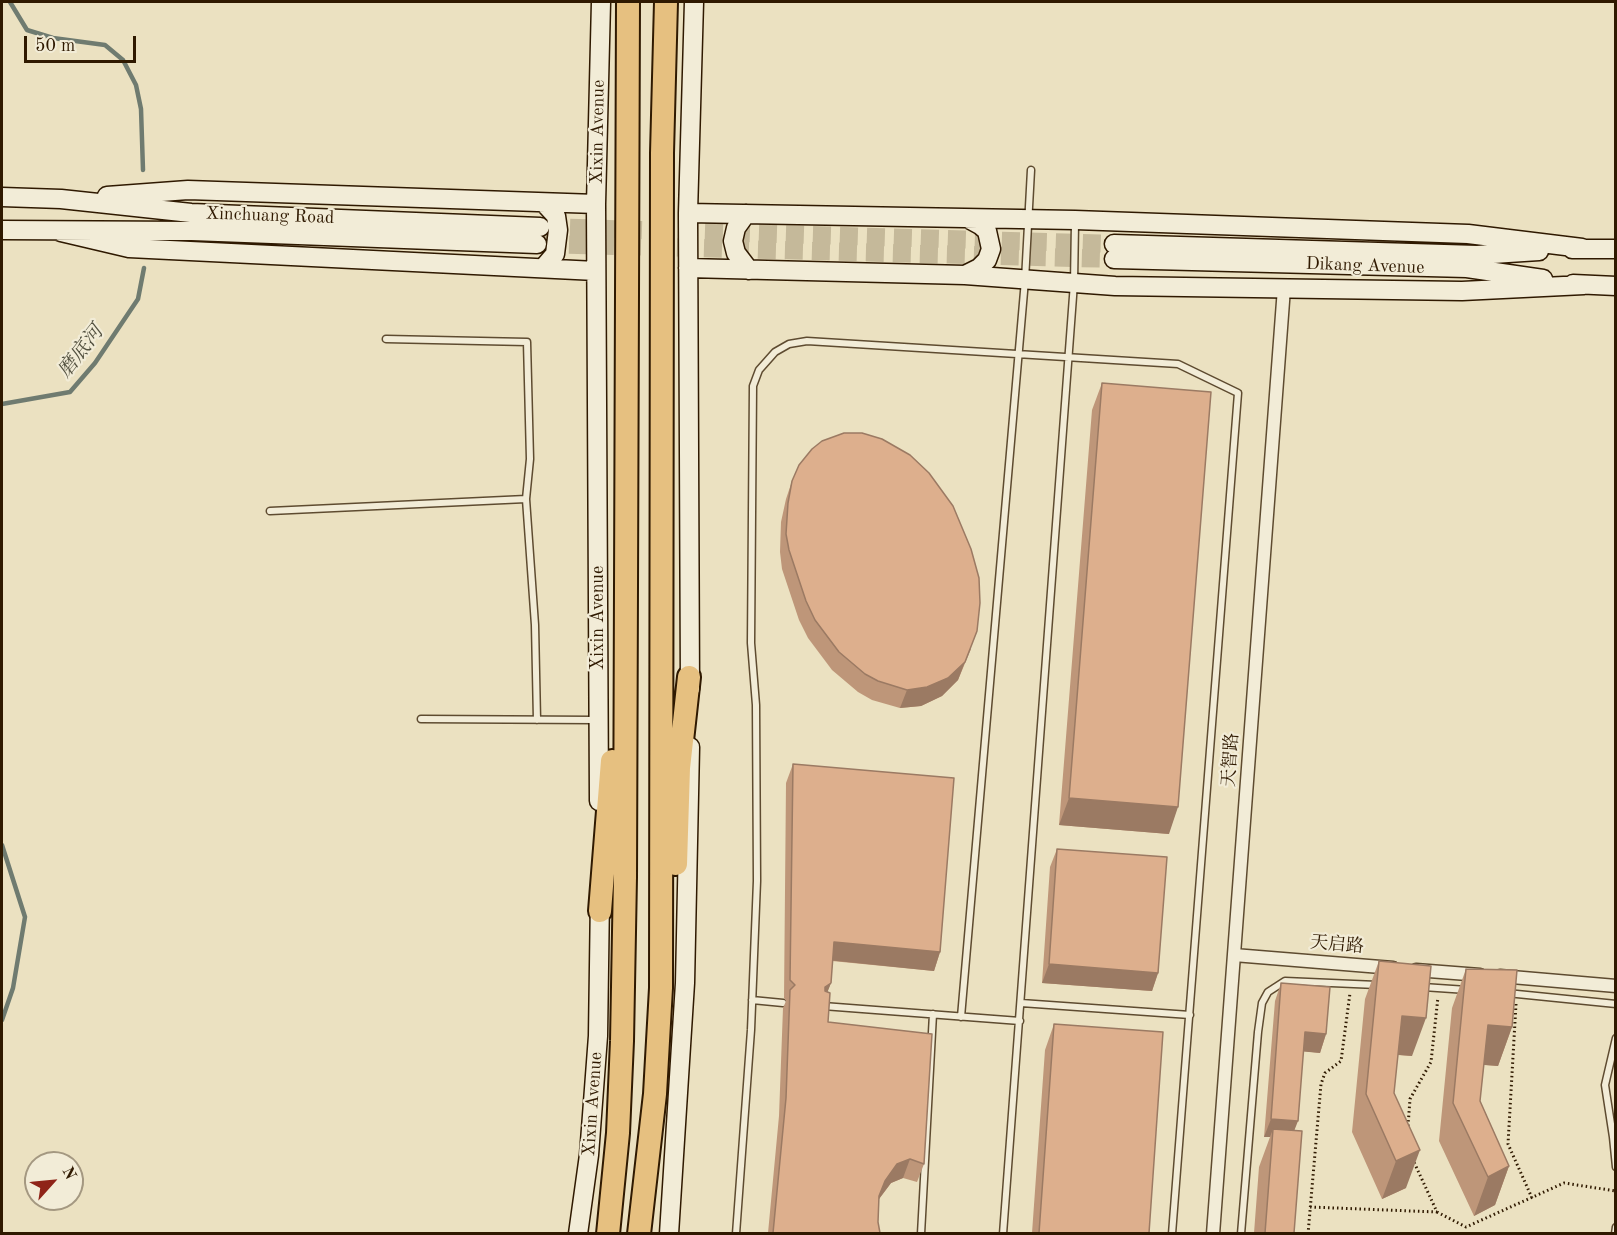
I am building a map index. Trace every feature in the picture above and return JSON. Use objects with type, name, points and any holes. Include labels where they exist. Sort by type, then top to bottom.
[{"type":"highway","name":"Xixin Avenue","points":[[608,1233],[618,1133],[626,866],[628,2]]},
{"type":"highway","points":[[639,1233],[655,1094],[661,988],[662,153],[666,2]]},
{"type":"highway","points":[[600,911],[627,586]]},
{"type":"highway","points":[[661,988],[676,872],[679,768],[689,677]]},
{"type":"main road","name":"Xixin Avenue","points":[[578,1233],[589,1155],[597,1048],[600,911],[596,204],[601,2]]},
{"type":"main road","points":[[669,1233],[686,983],[690,795],[688,213],[694,2]]},
{"type":"main road","points":[[61,199],[188,190],[596,204]]},
{"type":"main road","name":"Xinchuang Road","points":[[2,197],[61,199],[191,213],[538,236],[2,230]]},
{"type":"main road","points":[[543,268],[555,255],[558,230],[556,216],[544,203]]},
{"type":"main road","points":[[688,213],[1075,220],[1468,234],[1582,248]]},
{"type":"main road","points":[[746,214],[736,228],[733,241],[736,253],[749,270]]},
{"type":"main road","points":[[965,275],[979,268],[987,260],[991,249],[987,231],[968,219]]},
{"type":"main road","points":[[61,232],[129,248],[596,271]]},
{"type":"main road","name":"Dikang Avenue","points":[[1616,249],[1582,248],[1477,255],[1114,251],[1467,268],[1584,285],[1616,286]]},
{"type":"main road","points":[[688,268],[965,275],[1115,286],[1462,291],[1584,285]]},
{"type":"street","name":"天智路","points":[[1213,1233],[1284,288]]},
{"type":"street","name":"天启路","points":[[1234,955],[1616,986]]},
{"type":"lane","points":[[961,1017],[1019,354],[1031,170]]},
{"type":"lane","points":[[1003,1233],[1069,357],[1075,220]]},
{"type":"lane","points":[[386,339],[527,342],[530,459],[526,499],[535,625],[537,720]]},
{"type":"lane","points":[[736,1233],[758,881],[756,705],[751,643],[753,386],[759,370],[775,352],[789,344],[807,341],[1178,364],[1238,393],[1172,1233]]},
{"type":"lane","points":[[270,511],[526,499]]},
{"type":"lane","points":[[421,719],[599,720]]},
{"type":"lane","points":[[1241,1233],[1262,1003],[1268,992],[1285,981],[1384,986]]},
{"type":"lane","points":[[1417,987],[1472,990]]},
{"type":"lane","points":[[1494,992],[1616,1004]]},
{"type":"lane","points":[[752,1000],[783,1003]]},
{"type":"lane","points":[[1021,1003],[1190,1014]]},
{"type":"lane","points":[[824,1006],[1020,1021]]},
{"type":"lane","points":[[921,1233],[933,1014]]},
{"type":"lane","points":[[1616,1038],[1605,1085],[1616,1167]]},
{"type":"lane","points":[[1615,1233],[1616,1227]]},
{"type":"path","points":[[1308,1233],[1321,1084],[1325,1073],[1341,1061],[1352,985]]},
{"type":"path","points":[[1407,1133],[1410,1099],[1431,1062],[1439,987]]},
{"type":"path","points":[[1516,994],[1508,1144],[1532,1198]]},
{"type":"path","points":[[1410,1154],[1437,1212]]},
{"type":"path","points":[[1310,1207],[1437,1212],[1466,1227],[1564,1183],[1616,1191]]},
{"type":"building","points":[[1102,383],[1211,392],[1178,807],[1069,798]]},
{"type":"building","points":[[844,433],[862,433],[882,439],[910,455],[929,473],[953,506],[971,549],[979,578],[980,603],[977,631],[965,662],[948,678],[927,687],[907,690],[878,681],[865,674],[839,652],[815,620],[806,601],[789,550],[786,534],[788,503],[792,481],[799,465],[822,441]]},
{"type":"building","points":[[793,764],[954,778],[940,952],[834,942],[831,983],[825,987],[825,991],[830,993],[828,1022],[932,1034],[924,1164],[910,1159],[897,1164],[885,1181],[879,1196],[880,1233],[773,1233],[786,1098],[790,990],[795,985],[790,980]]},
{"type":"building","points":[[1057,849],[1167,857],[1158,973],[1049,964]]},
{"type":"building","points":[[1379,961],[1431,966],[1426,1018],[1402,1016],[1394,1093],[1420,1150],[1396,1161],[1366,1094]]},
{"type":"building","points":[[1466,969],[1517,970],[1512,1027],[1488,1025],[1480,1101],[1509,1166],[1488,1177],[1453,1103]]},
{"type":"building","points":[[1281,983],[1330,987],[1326,1034],[1305,1032],[1298,1121],[1271,1119]]},
{"type":"building","points":[[1054,1024],[1163,1032],[1149,1233],[1039,1233]]},
{"type":"building","points":[[1273,1129],[1302,1131],[1294,1233],[1265,1233]]},
{"type":"waterway","name":"磨底河","points":[[10,2],[27,30],[53,38],[105,45],[123,60],[136,85],[141,109],[143,170]]},
{"type":"waterway","name":"磨底河","points":[[2,404],[70,392],[95,363],[138,299],[144,268]]},
{"type":"waterway","name":"磨底河","points":[[2,845],[25,917],[13,988],[2,1020]]},
{"type":"tunnel","points":[[543,227],[1114,244]]},
{"type":"tunnel","points":[[542,244],[1114,259]]}]
